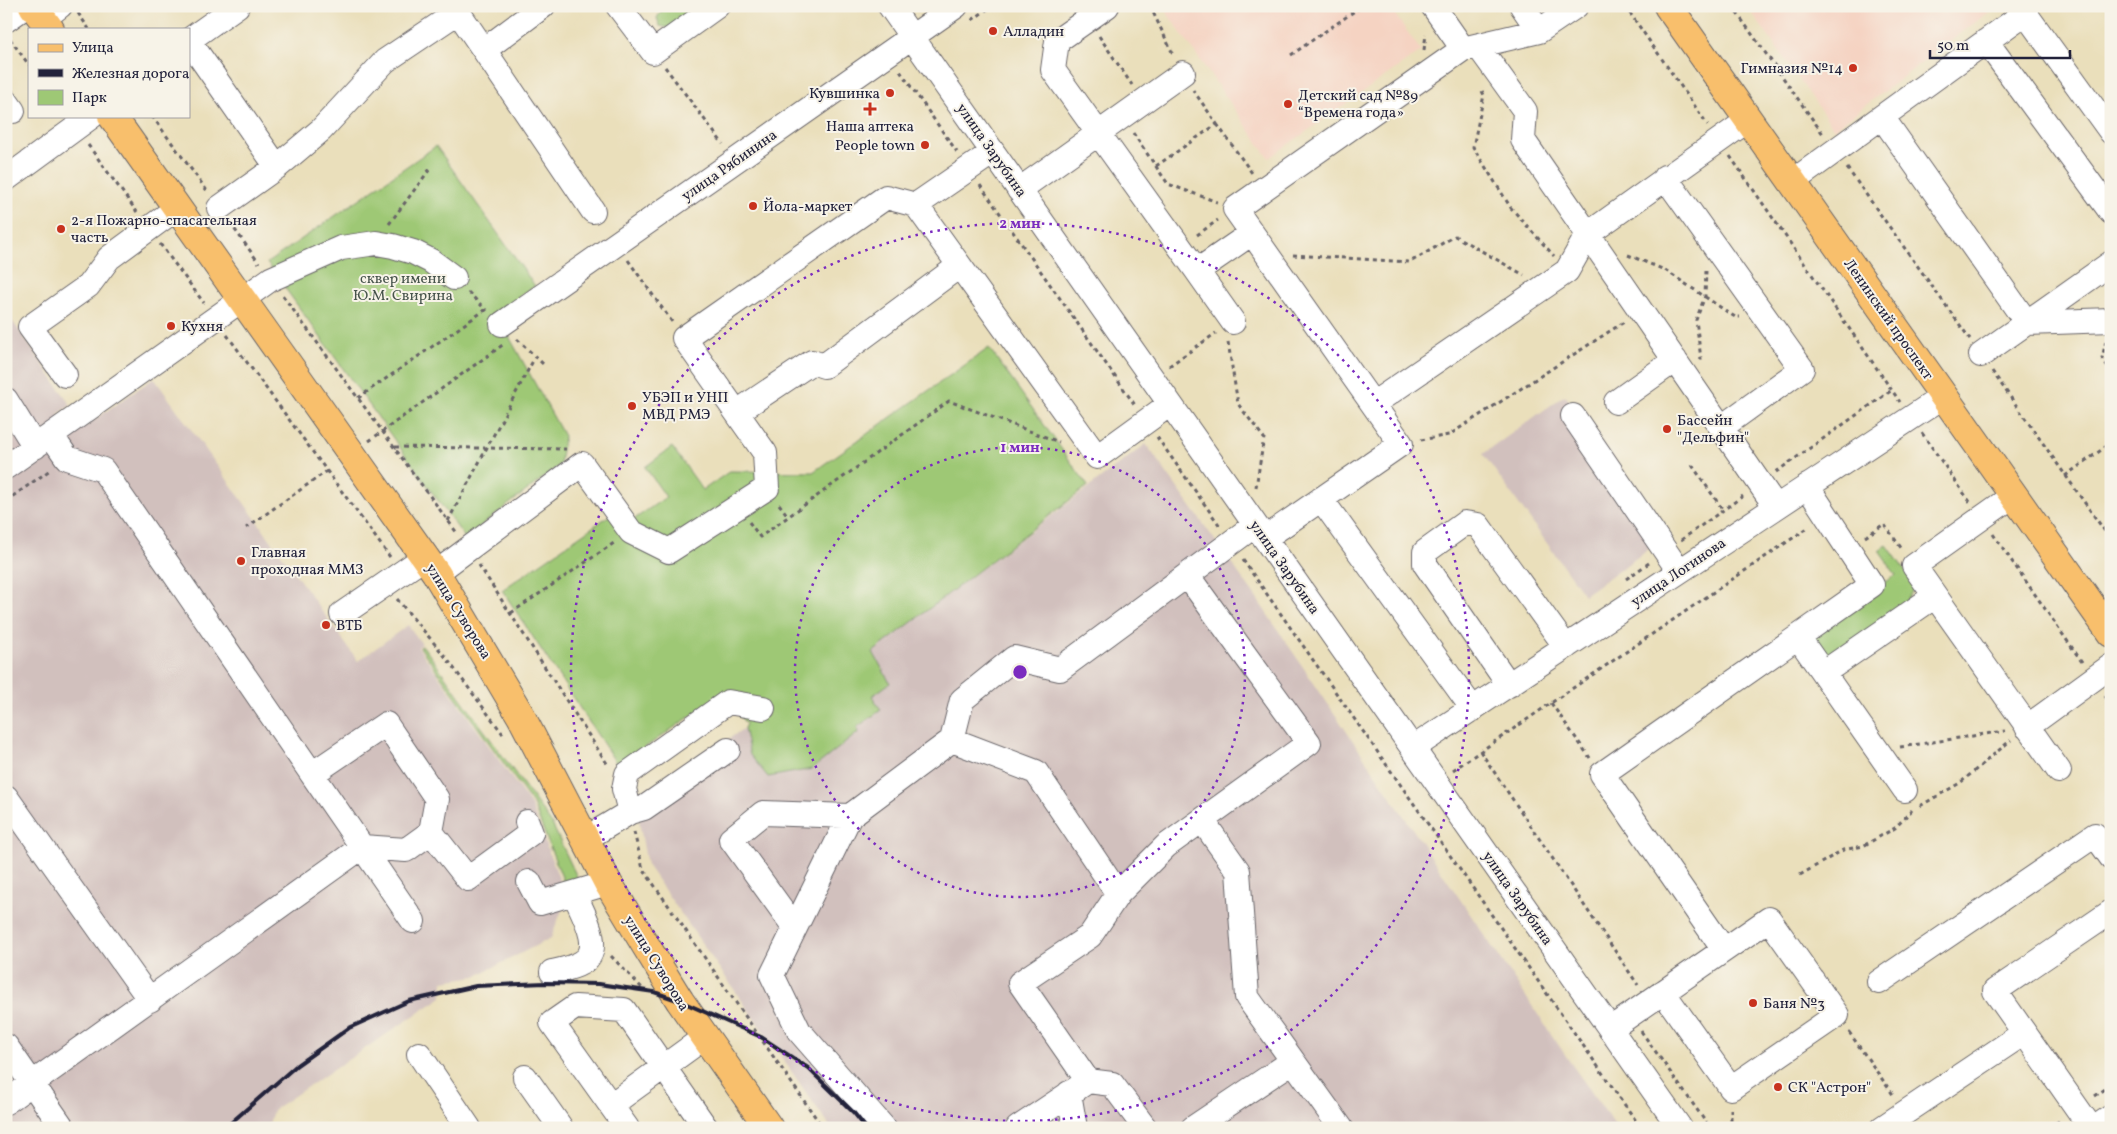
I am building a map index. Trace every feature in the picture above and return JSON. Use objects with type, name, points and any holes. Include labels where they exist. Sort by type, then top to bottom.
[{"type":"main road","name":"Ленинский проспект","points":[[1668,6],[2111,632]]},
{"type":"main road","name":"улица Суворова","points":[[113,118],[431,565],[512,700],[608,883],[680,1001],[769,1128]]},
{"type":"street","points":[[190,39],[237,6]]},
{"type":"street","points":[[484,50],[543,6]]},
{"type":"street","points":[[618,6],[654,52],[717,6]]},
{"type":"street","name":"улица Зарубина","points":[[890,6],[1680,1128]]},
{"type":"street","name":"улица Рябинина","points":[[498,325],[956,6]]},
{"type":"street","points":[[1107,6],[1057,41],[1053,70],[1233,322]]},
{"type":"street","points":[[1522,6],[1540,32]]},
{"type":"street","points":[[884,1128],[799,1032],[772,976],[850,816],[952,740],[962,700],[1014,658],[1060,669],[1231,543],[1260,532],[1321,499],[1401,444],[1235,209],[1419,80],[1471,47],[1540,32],[1576,6]]},
{"type":"street","points":[[219,208],[278,167],[321,130],[385,61],[456,9],[593,211]]},
{"type":"street","points":[[6,20],[42,13]]},
{"type":"street","points":[[1792,182],[2025,13],[2111,132]]},
{"type":"street","points":[[1430,15],[1471,47],[1525,111],[1523,140],[1776,507]]},
{"type":"street","points":[[190,41],[278,167]]},
{"type":"street","points":[[1986,42],[2111,212]]},
{"type":"street","points":[[1020,190],[1183,74]]},
{"type":"street","points":[[1882,117],[2027,323]]},
{"type":"street","points":[[1373,404],[1567,271],[1588,234],[1748,120]]},
{"type":"street","points":[[6,179],[84,122]]},
{"type":"street","points":[[916,205],[993,152]]},
{"type":"street","points":[[1666,177],[1802,369],[1722,428]]},
{"type":"street","points":[[342,614],[402,573],[431,565],[468,549],[582,464],[630,532],[669,551],[767,488],[764,453],[684,338],[886,197],[916,205],[958,266],[1098,457],[1170,404]]},
{"type":"street","points":[[65,375],[30,327],[88,286],[109,258],[177,208]]},
{"type":"street","points":[[1197,271],[1252,233]]},
{"type":"street","points":[[6,467],[271,279],[341,248],[376,243],[393,246],[414,252],[431,261],[454,278]]},
{"type":"street","points":[[1981,356],[2111,263]]},
{"type":"street","points":[[737,412],[812,362],[824,366],[958,266]]},
{"type":"street","points":[[2027,323],[2110,321]]},
{"type":"street","points":[[1616,402],[1679,367]]},
{"type":"street","name":"улица Логинова","points":[[1413,748],[1944,396]]},
{"type":"street","points":[[6,400],[43,441],[67,458],[103,470],[413,921]]},
{"type":"street","points":[[1573,416],[1680,571]]},
{"type":"street","points":[[1724,950],[1602,774],[1872,585],[1807,486]]},
{"type":"street","points":[[2014,495],[1914,566],[2058,771]]},
{"type":"street","points":[[1321,499],[1472,709]]},
{"type":"street","points":[[1510,684],[1425,564],[1425,552],[1465,523],[1478,525],[1566,647]]},
{"type":"street","points":[[1075,1128],[1078,1087],[1020,983],[1090,936],[1118,894],[1166,846],[1309,743],[1187,575]]},
{"type":"street","points":[[1823,673],[1935,596]]},
{"type":"street","points":[[1798,637],[1905,790]]},
{"type":"street","points":[[2028,727],[2102,672]]},
{"type":"street","points":[[630,812],[624,789],[627,774],[728,702],[763,708]]},
{"type":"street","points":[[6,1102],[362,847],[406,850],[431,832],[437,799],[386,724],[312,774]]},
{"type":"street","points":[[952,740],[1036,772],[1118,894]]},
{"type":"street","points":[[586,839],[630,812],[644,808],[728,750]]},
{"type":"street","points":[[6,797],[150,1000]]},
{"type":"street","points":[[795,928],[731,839],[763,813],[850,816]]},
{"type":"street","points":[[1202,820],[1238,871],[1247,997],[1341,1128]]},
{"type":"street","points":[[431,832],[468,879],[530,833],[527,822]]},
{"type":"street","points":[[1879,982],[2095,836],[2111,857]]},
{"type":"street","points":[[529,882],[540,903],[608,883]]},
{"type":"street","points":[[552,972],[580,964],[586,960],[593,949],[592,937],[574,894]]},
{"type":"street","points":[[2091,1128],[1995,991],[2111,912]]},
{"type":"street","points":[[1606,1023],[1629,1015],[1652,991],[1724,950],[1769,919],[1837,1015],[1732,1088],[1652,991]]},
{"type":"street","points":[[1606,1023],[1652,991],[1687,962]]},
{"type":"street","points":[[627,1128],[552,1023],[575,1007],[624,1010],[706,1128]]},
{"type":"street","points":[[1882,1128],[2024,1033]]},
{"type":"street","points":[[610,1105],[705,1037]]},
{"type":"street","points":[[6,1046],[63,1128]]},
{"type":"street","points":[[420,1054],[469,1128]]},
{"type":"street","points":[[1194,1128],[1293,1061]]},
{"type":"street","points":[[525,1077],[555,1126]]},
{"type":"street","points":[[1018,1128],[1078,1087],[1112,1084],[1145,1128]]},
{"type":"street","points":[[2095,1128],[2111,1117]]},
{"type":"path","points":[[73,6],[88,28]]},
{"type":"path","points":[[1150,6],[1183,74],[1263,189]]},
{"type":"path","points":[[1291,55],[1362,6]]},
{"type":"path","points":[[1625,6],[1855,340],[1982,518],[2102,672],[2111,704]]},
{"type":"path","points":[[1732,6],[2111,540]]},
{"type":"path","points":[[1419,80],[1430,15]]},
{"type":"path","points":[[1088,20],[1144,102]]},
{"type":"path","points":[[6,34],[28,64]]},
{"type":"path","points":[[654,52],[736,160]]},
{"type":"path","points":[[888,54],[1641,1128]]},
{"type":"path","points":[[1481,87],[1484,95],[1473,147],[1511,208],[1567,271]]},
{"type":"path","points":[[153,118],[468,549],[624,789]]},
{"type":"path","points":[[84,122],[149,228],[402,573],[394,596],[444,656],[508,741]]},
{"type":"path","points":[[1156,166],[1217,124]]},
{"type":"path","points":[[1130,129],[1156,166],[1166,185],[1235,209]]},
{"type":"path","points":[[376,243],[430,169]]},
{"type":"path","points":[[1180,247],[1235,209]]},
{"type":"path","points":[[1267,254],[1410,262],[1455,236],[1544,287]]},
{"type":"path","points":[[616,244],[684,338]]},
{"type":"path","points":[[1624,253],[1665,270],[1735,318],[1765,317]]},
{"type":"path","points":[[1679,367],[1701,358],[1696,320],[1705,296],[1706,270]]},
{"type":"path","points":[[1401,444],[1449,435],[1641,311]]},
{"type":"path","points":[[2110,321],[2102,358],[2111,371]]},
{"type":"path","points":[[1169,366],[1233,322]]},
{"type":"path","points":[[1233,322],[1228,343],[1238,404],[1264,438],[1256,488]]},
{"type":"path","points":[[358,398],[498,325]]},
{"type":"path","points":[[368,442],[382,432],[498,325]]},
{"type":"path","points":[[448,521],[485,448],[535,357]]},
{"type":"path","points":[[1626,580],[1892,390]]},
{"type":"path","points":[[738,506],[760,537],[949,401],[1060,443]]},
{"type":"path","points":[[2065,476],[2111,443]]},
{"type":"path","points":[[394,447],[574,449]]},
{"type":"path","points":[[6,501],[67,458]]},
{"type":"path","points":[[1692,465],[1723,510]]},
{"type":"path","points":[[246,528],[327,471]]},
{"type":"path","points":[[1436,781],[1826,515]]},
{"type":"path","points":[[1848,548],[1884,524],[1914,566]]},
{"type":"path","points":[[511,613],[630,532]]},
{"type":"path","points":[[1551,702],[1602,774]]},
{"type":"path","points":[[1877,750],[2028,727]]},
{"type":"path","points":[[1480,751],[1652,991]]},
{"type":"path","points":[[630,812],[643,869],[824,1128]]},
{"type":"path","points":[[1629,1015],[1710,1128]]},
{"type":"path","points":[[1837,1015],[1905,1112]]},
{"type":"shaded area","name":"Детский сад №89 “Времена года»","points":[[1162,6],[1389,6],[1421,51],[1269,158]]},
{"type":"shaded area","name":"Гимназия №14","points":[[1747,6],[1997,6],[1834,129]]},
{"type":"shaded area","points":[[6,312],[71,405],[58,414],[72,435],[154,378],[358,661],[408,625],[422,644],[418,647],[531,805],[563,889],[564,905],[551,938],[476,976],[443,981],[442,997],[273,1110],[268,1128],[6,1128]]},
{"type":"shaded area","points":[[1565,395],[1666,537],[1584,595],[1483,454]]},
{"type":"shaded area","points":[[1146,444],[1255,596],[1570,1062],[1617,1128],[831,1128],[647,865],[639,821],[650,796],[744,728],[750,755],[857,727],[881,710],[872,696],[890,683],[872,652]]},
{"type":"green space","points":[[662,6],[698,6],[669,28],[660,26],[657,18],[663,8]]},
{"type":"green space","name":"сквер имени Ю.М. Свирина","points":[[436,146],[535,286],[496,313],[564,436],[560,465],[465,538],[267,263]]},
{"type":"green space","points":[[989,348],[1088,486],[873,652],[890,683],[872,696],[881,710],[857,727],[859,732],[812,769],[768,777],[750,755],[744,728],[746,724],[723,694],[618,766],[502,590],[623,506],[633,520],[666,497],[645,467],[672,447],[703,490],[730,471],[813,472]]},
{"type":"green space","points":[[1887,545],[1909,576],[1913,589],[1907,601],[1836,657],[1823,657],[1809,636],[1896,575],[1879,551]]},
{"type":"green space","points":[[423,646],[552,824],[578,879],[565,885],[533,804],[420,647]]},
{"type":"railway","points":[[225,1128],[297,1065],[349,1028],[409,1001],[476,986],[545,983],[599,984],[654,992],[680,1001],[761,1037],[808,1068],[854,1113],[866,1128]]},
{"type":"place","name":"Алладин","points":[[993,31]]},
{"type":"place","name":"Гимназия №14","points":[[1853,68]]},
{"type":"place","name":"Кувшинка","points":[[890,93]]},
{"type":"place","name":"Детский сад №89 “Времена года»","points":[[1288,104]]},
{"type":"place","name":"Наша аптека","points":[[870,109]]},
{"type":"place","name":"People town","points":[[925,145]]},
{"type":"place","name":"Йола-маркет","points":[[753,206]]},
{"type":"place","name":"2-я Пожарно-спасательная часть","points":[[61,229]]},
{"type":"place","name":"Кухня","points":[[171,326]]},
{"type":"place","name":"УБЭП и УНП МВД РМЭ","points":[[632,406]]},
{"type":"place","name":"Бассейн \"Дельфин\"","points":[[1667,429]]},
{"type":"place","name":"Главная проходная ММЗ","points":[[241,561]]},
{"type":"place","name":"ВТБ","points":[[326,625]]},
{"type":"place","name":"Баня №3","points":[[1753,1003]]},
{"type":"place","name":"СК \"Астрон\"","points":[[1778,1087]]}]
